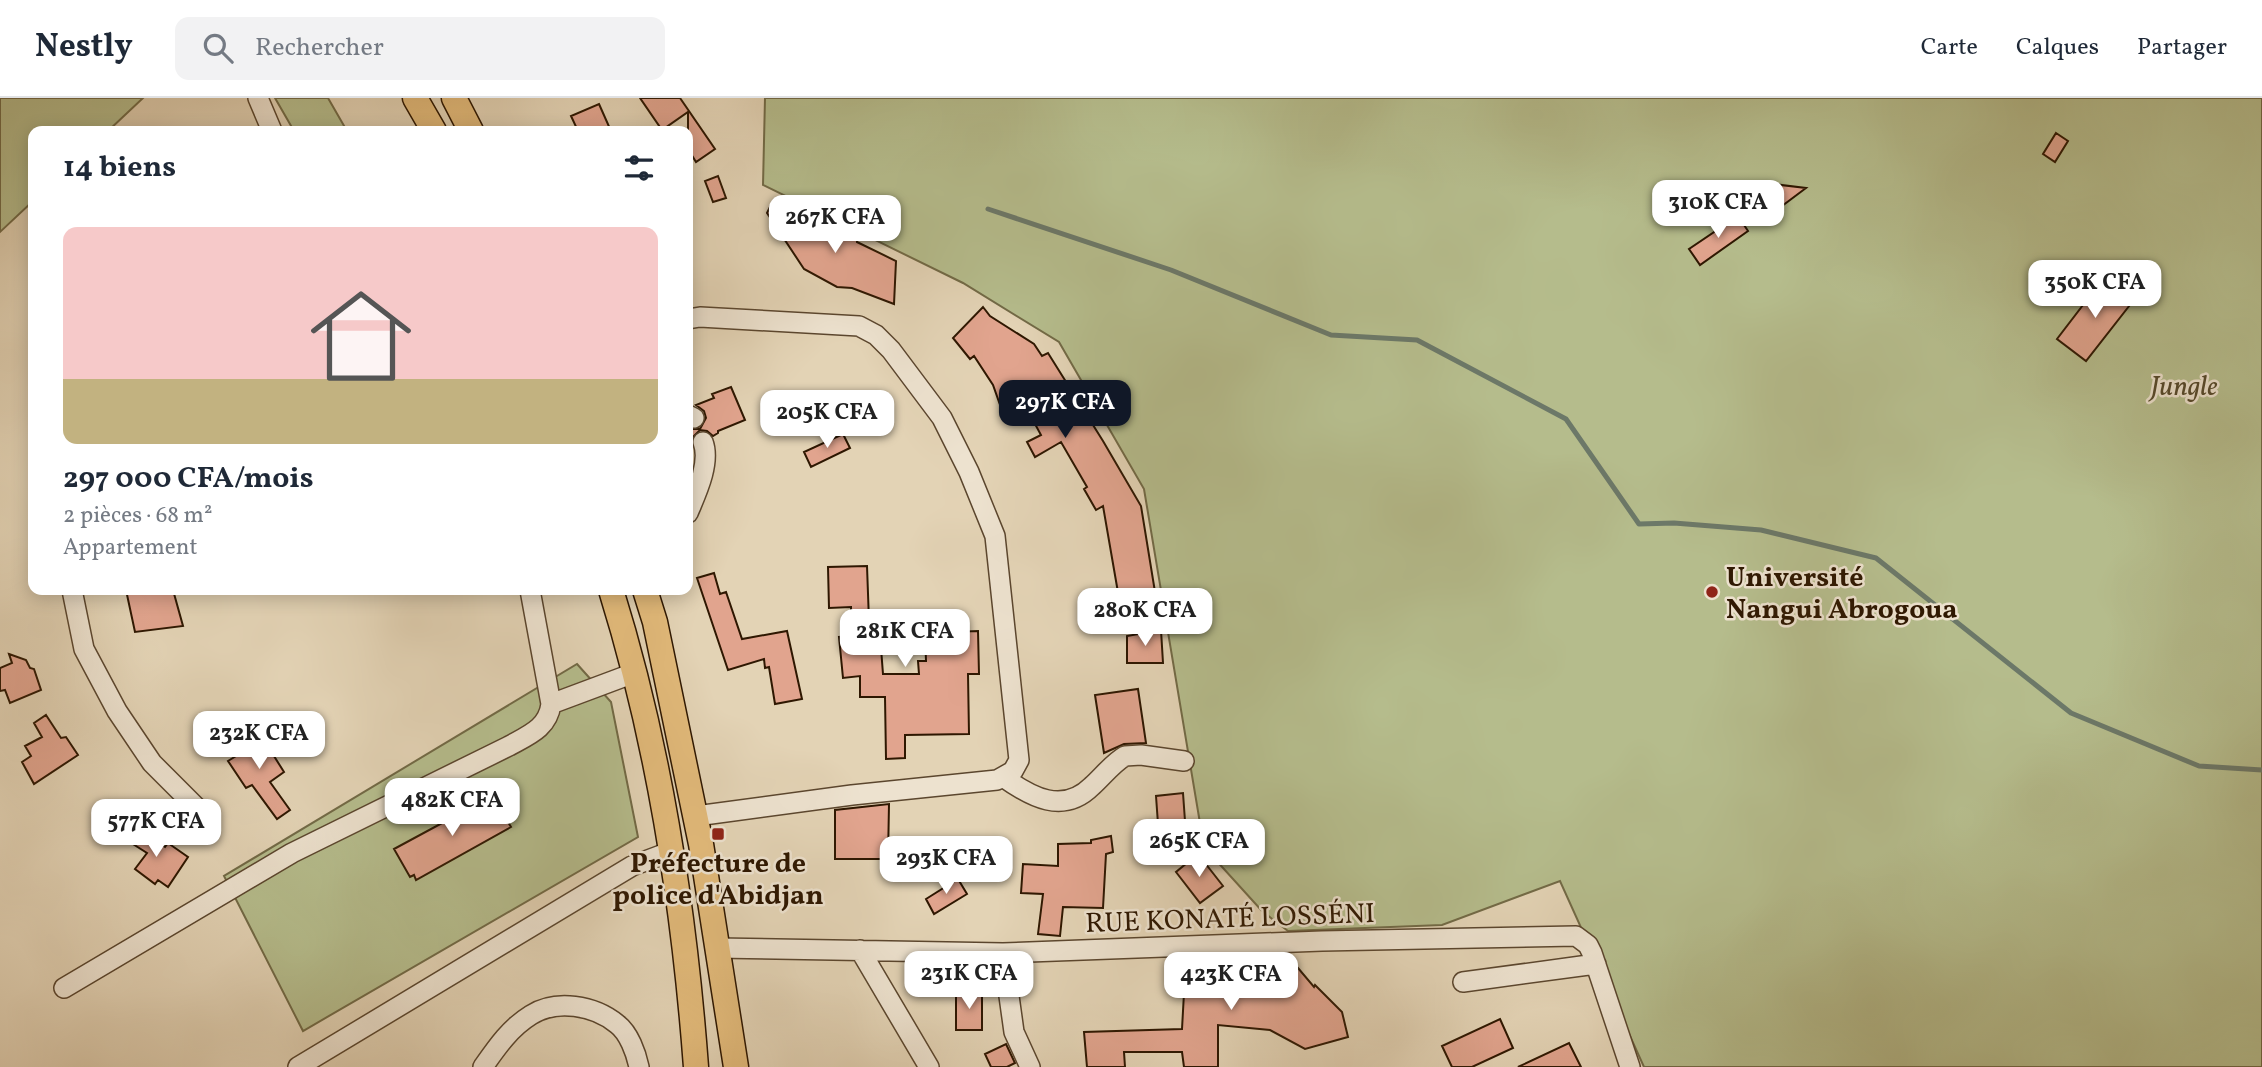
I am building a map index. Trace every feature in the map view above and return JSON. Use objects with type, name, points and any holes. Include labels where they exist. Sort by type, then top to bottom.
[{"type":"main road","points":[[415,98],[430,126]]},
{"type":"main road","points":[[454,98],[468,126]]},
{"type":"main road","points":[[612,595],[634,673],[672,851],[691,999],[696,1067]]},
{"type":"main road","points":[[650,595],[696,816],[736,1067]]},
{"type":"street","points":[[258,98],[270,126]]},
{"type":"street","points":[[693,318],[859,326],[876,335],[891,350],[942,418],[969,472],[996,544],[1019,760],[1013,771],[997,780],[852,794],[696,816]]},
{"type":"street","points":[[693,501],[701,481],[706,448],[704,442]]},
{"type":"street","points":[[73,595],[84,649],[117,711],[152,763],[202,813]]},
{"type":"street","points":[[64,988],[292,853],[531,734],[549,717],[551,704],[531,595]]},
{"type":"street","points":[[551,704],[634,673]]},
{"type":"street","points":[[1003,777],[1022,791],[1044,801],[1061,803],[1077,798],[1125,756],[1141,755],[1184,761]]},
{"type":"street","points":[[298,1067],[632,866],[672,851]]},
{"type":"street","name":"RUE KONATÉ LOSSÉNI","points":[[718,948],[1003,953],[1322,941],[1576,936],[1588,944],[1596,964]]},
{"type":"street","points":[[860,950],[929,1067]]},
{"type":"street","points":[[1003,953],[1014,1032],[1030,1067]]},
{"type":"street","points":[[1464,982],[1596,964],[1630,1067]]},
{"type":"street","points":[[483,1067],[504,1037],[532,1014],[562,1005],[594,1010],[619,1025],[636,1054],[639,1067]]},
{"type":"green space","points":[[0,98],[143,98],[113,126],[28,126],[28,206],[0,232]]},
{"type":"green space","points":[[275,98],[328,98],[344,126],[291,126]]},
{"type":"green space","name":"Université Nangui Abrogoua","points":[[765,98],[2262,98],[2262,1067],[1644,1067],[1560,881],[1442,925],[1288,931],[1262,911],[1204,847],[1144,489],[1059,342],[963,283],[763,185]]},
{"type":"green space","points":[[577,664],[611,702],[638,837],[303,1031],[224,876]]},
{"type":"building","points":[[640,98],[680,98],[715,149],[696,162],[693,157],[693,126],[688,126],[688,112],[668,126],[659,126]]},
{"type":"building","points":[[599,104],[609,126],[576,126],[571,116]]},
{"type":"building","points":[[2056,133],[2068,141],[2055,162],[2043,154]]},
{"type":"building","points":[[718,176],[726,198],[713,202],[705,181]]},
{"type":"building","points":[[1748,181],[1806,188],[1770,215],[1724,206]]},
{"type":"building","points":[[773,201],[857,239],[857,242],[896,261],[894,304],[852,288],[837,287],[804,269],[767,213]]},
{"type":"building","points":[[1738,216],[1748,231],[1700,265],[1689,249]]},
{"type":"building","points":[[2103,279],[2133,301],[2086,361],[2057,339]]},
{"type":"building","points":[[983,307],[990,316],[1034,344],[1042,356],[1048,353],[1103,441],[1141,506],[1156,598],[1120,604],[1103,506],[1096,510],[1084,489],[1087,487],[1061,442],[1035,457],[1027,442],[1041,435],[1028,411],[1005,419],[993,385],[974,356],[970,359],[953,338]]},
{"type":"building","points":[[731,387],[745,420],[718,431],[713,436],[700,430],[693,437],[693,429],[700,429],[706,418],[704,411],[696,405],[714,398],[712,394]]},
{"type":"building","points":[[843,434],[850,448],[811,467],[804,452]]},
{"type":"building","points":[[867,566],[869,621],[877,621],[876,635],[880,635],[883,674],[919,674],[918,661],[926,661],[925,633],[978,631],[979,674],[968,674],[969,734],[905,735],[905,758],[886,759],[885,697],[860,697],[860,676],[843,678],[839,637],[851,636],[851,607],[829,608],[828,567]]},
{"type":"building","points":[[714,573],[720,594],[726,592],[742,639],[787,631],[802,699],[775,704],[769,667],[765,668],[764,659],[728,670],[697,578]]},
{"type":"building","points":[[127,595],[174,595],[183,626],[135,632]]},
{"type":"building","points":[[1161,630],[1163,663],[1127,663],[1127,636]]},
{"type":"building","points":[[9,654],[26,660],[30,668],[34,669],[41,690],[10,703],[5,690],[0,691],[0,668],[12,663]]},
{"type":"building","points":[[1138,689],[1146,743],[1124,744],[1104,753],[1095,695]]},
{"type":"building","points":[[46,715],[61,738],[66,737],[78,755],[34,784],[22,762],[31,756],[25,746],[42,737],[34,723]]},
{"type":"building","points":[[257,729],[284,772],[270,782],[290,810],[277,819],[252,785],[246,788],[228,761],[241,753],[235,744]]},
{"type":"building","points":[[1183,793],[1185,821],[1158,824],[1156,796]]},
{"type":"building","points":[[492,796],[511,827],[416,880],[414,875],[410,877],[394,849]]},
{"type":"building","points":[[889,804],[888,859],[835,859],[835,810]]},
{"type":"building","points":[[116,829],[155,840],[165,847],[168,843],[188,857],[168,887],[158,880],[155,884],[135,869],[147,853],[114,832]]},
{"type":"building","points":[[1111,836],[1113,852],[1106,854],[1103,908],[1063,907],[1060,936],[1038,934],[1043,894],[1021,893],[1023,864],[1058,866],[1058,844],[1091,843],[1091,840]]},
{"type":"building","points":[[1198,854],[1223,886],[1200,903],[1176,872]]},
{"type":"building","points":[[958,879],[967,894],[934,914],[926,899]]},
{"type":"building","points":[[1287,955],[1314,987],[1315,985],[1342,1012],[1348,1037],[1305,1049],[1270,1030],[1218,1025],[1218,1067],[1184,1067],[1182,1052],[1124,1052],[1125,1067],[1087,1067],[1084,1032],[1182,1029],[1185,975],[1198,958]]},
{"type":"building","points":[[956,992],[982,992],[982,1030],[956,1030]]},
{"type":"building","points":[[1500,1019],[1513,1048],[1472,1067],[1452,1067],[1442,1046]]},
{"type":"building","points":[[1569,1043],[1581,1067],[1518,1067]]},
{"type":"building","points":[[1006,1044],[1015,1063],[1007,1067],[991,1067],[985,1054]]},
{"type":"waterway","points":[[988,209],[1171,270],[1331,335],[1417,340],[1566,419],[1639,524],[1674,523],[1761,530],[1876,558],[2071,713],[2199,766],[2262,770]]},
{"type":"place","name":"Université Nangui Abrogoua","points":[[1712,592]]},
{"type":"place","name":"Préfecture de police d'Abidjan","points":[[718,834]]},
{"type":"park label","name":"Jungle","points":[[2184,385]]}]
